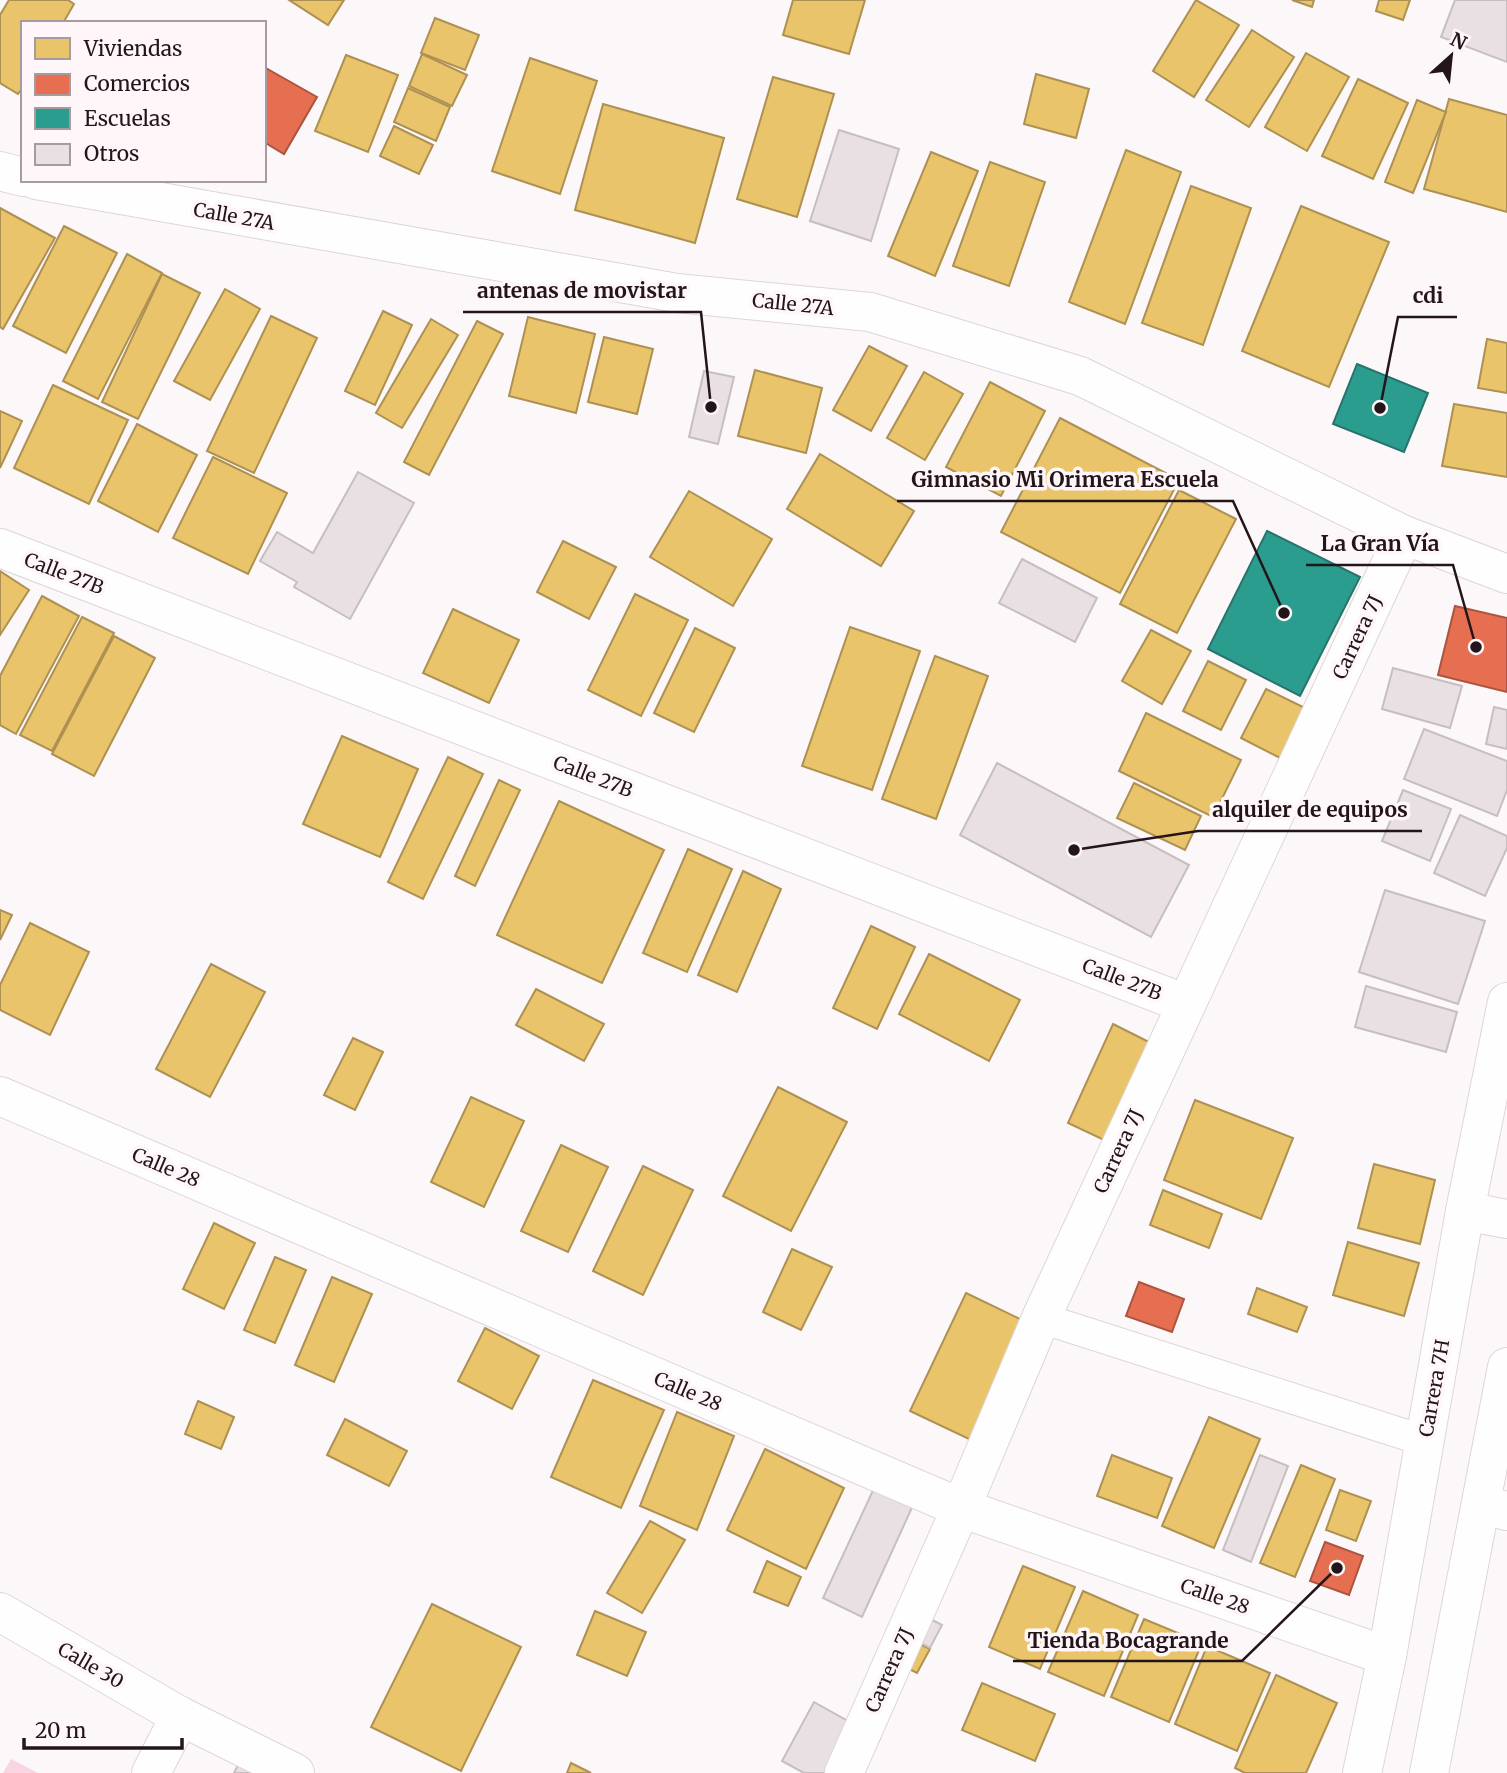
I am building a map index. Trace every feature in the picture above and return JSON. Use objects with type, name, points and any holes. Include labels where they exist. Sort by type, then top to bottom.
[{"type":"street","points":[[0,171],[21,176]]},
{"type":"street","name":"Calle 27A","points":[[47,182],[677,293],[870,312],[1080,376],[1404,535],[1507,574]]},
{"type":"street","name":"Carrera 7J","points":[[844,1773],[1041,1318],[1404,535]]},
{"type":"street","name":"Calle 27B","points":[[0,548],[1186,1003]]},
{"type":"street","name":"Carrera 7H","points":[[1362,1773],[1387,1656],[1465,1211],[1507,1002]]},
{"type":"street","name":"Calle 28","points":[[0,1096],[961,1508],[1387,1656]]},
{"type":"street","points":[[1465,1211],[1507,1219]]},
{"type":"street","points":[[1429,1773],[1494,1508],[1507,1367]]},
{"type":"street","name":"Calle 30","points":[[0,1612],[180,1716],[295,1773]]},
{"type":"street","points":[[151,1773],[180,1716]]},
{"type":"lane","points":[[1041,1318],[1424,1440]]},
{"type":"shaded area","points":[[11,1759],[38,1773],[3,1773]]},
{"type":"building: Viviendas","points":[[9,0],[68,0],[74,4],[64,21],[21,21],[21,90],[18,94],[0,83],[0,15]]},
{"type":"building: Viviendas","points":[[289,0],[344,0],[328,25]]},
{"type":"building: Viviendas","points":[[793,0],[865,0],[849,54],[783,35]]},
{"type":"building: Viviendas","points":[[1196,0],[1239,25],[1194,97],[1153,71]]},
{"type":"building: Viviendas","points":[[1292,0],[1314,0],[1312,7]]},
{"type":"building: Viviendas","points":[[1379,0],[1410,0],[1403,20],[1376,11]]},
{"type":"building: Viviendas","points":[[435,18],[479,35],[465,70],[421,53]]},
{"type":"building: Viviendas","points":[[1252,30],[1294,57],[1249,127],[1206,100]]},
{"type":"building: Viviendas","points":[[1306,53],[1349,77],[1307,151],[1265,127]]},
{"type":"building: Viviendas","points":[[422,54],[467,75],[452,106],[409,86]]},
{"type":"building: Viviendas","points":[[346,55],[398,75],[368,152],[315,131]]},
{"type":"building: Viviendas","points":[[530,58],[597,81],[560,194],[492,171]]},
{"type":"building: Viviendas","points":[[1036,74],[1089,89],[1076,138],[1024,124]]},
{"type":"building: Viviendas","points":[[773,77],[834,94],[797,217],[737,199]]},
{"type":"building: Viviendas","points":[[1358,79],[1408,103],[1373,179],[1322,156]]},
{"type":"building: Viviendas","points":[[408,88],[450,107],[436,141],[394,122]]},
{"type":"building: Viviendas","points":[[1449,99],[1507,115],[1507,212],[1424,189]]},
{"type":"building: Viviendas","points":[[1417,100],[1446,112],[1413,193],[1385,182]]},
{"type":"building: Viviendas","points":[[603,104],[724,138],[695,243],[575,210]]},
{"type":"building: Viviendas","points":[[394,126],[433,145],[419,174],[380,156]]},
{"type":"building: Viviendas","points":[[1126,150],[1181,172],[1125,324],[1069,302]]},
{"type":"building: Viviendas","points":[[931,152],[978,171],[935,276],[888,256]]},
{"type":"building: Viviendas","points":[[990,162],[1045,182],[1009,286],[953,266]]},
{"type":"building: Viviendas","points":[[1191,186],[1251,208],[1203,345],[1142,323]]},
{"type":"building: Viviendas","points":[[1301,206],[1389,242],[1329,387],[1242,351]]},
{"type":"building: Viviendas","points":[[0,208],[55,238],[3,329],[0,327]]},
{"type":"building: Viviendas","points":[[64,226],[117,253],[66,353],[13,326]]},
{"type":"building: Viviendas","points":[[127,254],[162,273],[98,399],[63,381]]},
{"type":"building: Viviendas","points":[[162,274],[200,293],[138,419],[102,402]]},
{"type":"building: Viviendas","points":[[225,289],[260,309],[210,400],[174,381]]},
{"type":"building: Viviendas","points":[[383,311],[412,325],[375,405],[345,391]]},
{"type":"building: Viviendas","points":[[271,316],[317,338],[254,473],[207,451]]},
{"type":"building: Viviendas","points":[[528,317],[595,334],[576,413],[509,396]]},
{"type":"building: Viviendas","points":[[431,319],[458,335],[402,428],[376,413]]},
{"type":"building: Viviendas","points":[[477,321],[503,334],[429,475],[404,462]]},
{"type":"building: Viviendas","points":[[604,337],[653,349],[637,414],[588,402]]},
{"type":"building: Viviendas","points":[[1487,339],[1507,343],[1507,393],[1478,388]]},
{"type":"building: Viviendas","points":[[869,346],[907,366],[871,431],[833,410]]},
{"type":"building: Viviendas","points":[[755,370],[822,388],[806,453],[738,436]]},
{"type":"building: Viviendas","points":[[924,372],[963,394],[925,460],[887,438]]},
{"type":"building: Viviendas","points":[[990,382],[1045,411],[1001,496],[946,467]]},
{"type":"building: Viviendas","points":[[53,385],[128,420],[89,504],[14,468]]},
{"type":"building: Viviendas","points":[[1454,404],[1507,413],[1507,477],[1442,466]]},
{"type":"building: Viviendas","points":[[0,411],[22,421],[0,468]]},
{"type":"building: Viviendas","points":[[1060,418],[1179,480],[1120,593],[1001,532]]},
{"type":"building: Viviendas","points":[[137,424],[197,455],[158,532],[98,501]]},
{"type":"building: Viviendas","points":[[820,454],[914,511],[881,566],[787,509]]},
{"type":"building: Viviendas","points":[[213,457],[287,493],[248,574],[173,538]]},
{"type":"building: Viviendas","points":[[1179,490],[1236,519],[1177,633],[1120,604]]},
{"type":"building: Viviendas","points":[[689,491],[772,539],[733,606],[650,557]]},
{"type":"building: Viviendas","points":[[563,541],[616,567],[589,619],[537,592]]},
{"type":"building: Viviendas","points":[[0,571],[29,590],[0,635]]},
{"type":"building: Viviendas","points":[[635,594],[688,620],[641,716],[588,690]]},
{"type":"building: Viviendas","points":[[42,596],[79,616],[16,734],[0,725],[0,676]]},
{"type":"building: Viviendas","points":[[453,609],[519,640],[489,703],[423,673]]},
{"type":"building: Viviendas","points":[[82,617],[114,633],[52,751],[20,735]]},
{"type":"building: Viviendas","points":[[850,627],[920,651],[872,790],[802,766]]},
{"type":"building: Viviendas","points":[[695,628],[735,648],[694,732],[654,713]]},
{"type":"building: Viviendas","points":[[1151,630],[1191,651],[1162,704],[1122,681]]},
{"type":"building: Viviendas","points":[[114,636],[155,658],[94,776],[52,754]]},
{"type":"building: Viviendas","points":[[935,656],[988,676],[936,819],[882,799]]},
{"type":"building: Viviendas","points":[[1208,661],[1246,680],[1221,730],[1183,711]]},
{"type":"building: Viviendas","points":[[1266,689],[1307,709],[1282,759],[1241,738]]},
{"type":"building: Viviendas","points":[[1146,713],[1241,760],[1213,817],[1119,771]]},
{"type":"building: Viviendas","points":[[342,736],[418,769],[380,857],[303,824]]},
{"type":"building: Viviendas","points":[[448,757],[483,774],[423,899],[388,882]]},
{"type":"building: Viviendas","points":[[499,780],[520,790],[475,886],[455,876]]},
{"type":"building: Viviendas","points":[[1134,783],[1201,816],[1185,850],[1117,818]]},
{"type":"building: Viviendas","points":[[559,801],[664,850],[602,983],[497,935]]},
{"type":"building: Viviendas","points":[[688,849],[732,869],[687,972],[643,953]]},
{"type":"building: Viviendas","points":[[743,871],[781,889],[737,992],[698,975]]},
{"type":"building: Viviendas","points":[[0,910],[12,915],[0,940]]},
{"type":"building: Viviendas","points":[[30,923],[89,952],[50,1035],[0,1010],[0,985]]},
{"type":"building: Viviendas","points":[[871,926],[915,947],[877,1029],[833,1008]]},
{"type":"building: Viviendas","points":[[929,954],[1020,1000],[989,1061],[899,1014]]},
{"type":"building: Viviendas","points":[[211,964],[265,992],[210,1097],[156,1069]]},
{"type":"building: Viviendas","points":[[536,989],[604,1024],[584,1061],[516,1025]]},
{"type":"building: Viviendas","points":[[1113,1024],[1149,1042],[1104,1140],[1068,1123]]},
{"type":"building: Viviendas","points":[[353,1038],[383,1052],[355,1110],[324,1095]]},
{"type":"building: Viviendas","points":[[778,1087],[847,1122],[791,1231],[723,1196]]},
{"type":"building: Viviendas","points":[[471,1097],[524,1121],[484,1207],[431,1182]]},
{"type":"building: Viviendas","points":[[1195,1100],[1293,1138],[1261,1219],[1164,1180]]},
{"type":"building: Viviendas","points":[[561,1145],[608,1167],[568,1252],[521,1231]]},
{"type":"building: Viviendas","points":[[1374,1164],[1435,1180],[1420,1244],[1358,1228]]},
{"type":"building: Viviendas","points":[[643,1166],[693,1190],[643,1295],[593,1271]]},
{"type":"building: Viviendas","points":[[1163,1190],[1222,1214],[1209,1248],[1150,1225]]},
{"type":"building: Viviendas","points":[[214,1223],[255,1243],[224,1309],[183,1289]]},
{"type":"building: Viviendas","points":[[1348,1242],[1419,1263],[1404,1316],[1333,1295]]},
{"type":"building: Viviendas","points":[[792,1249],[832,1267],[801,1330],[763,1312]]},
{"type":"building: Viviendas","points":[[275,1257],[306,1270],[275,1343],[244,1330]]},
{"type":"building: Viviendas","points":[[332,1277],[372,1294],[334,1382],[295,1365]]},
{"type":"building: Viviendas","points":[[1257,1288],[1307,1307],[1297,1332],[1248,1314]]},
{"type":"building: Viviendas","points":[[966,1293],[1045,1331],[990,1449],[910,1411]]},
{"type":"building: Viviendas","points":[[485,1328],[539,1356],[512,1409],[458,1381]]},
{"type":"building: Viviendas","points":[[593,1380],[664,1410],[621,1508],[551,1477]]},
{"type":"building: Viviendas","points":[[198,1401],[234,1417],[221,1449],[185,1434]]},
{"type":"building: Viviendas","points":[[677,1412],[734,1436],[697,1530],[640,1506]]},
{"type":"building: Viviendas","points":[[1209,1417],[1260,1439],[1214,1548],[1162,1526]]},
{"type":"building: Viviendas","points":[[345,1419],[407,1451],[389,1486],[327,1455]]},
{"type":"building: Viviendas","points":[[765,1449],[844,1488],[806,1569],[727,1530]]},
{"type":"building: Viviendas","points":[[1112,1455],[1172,1478],[1157,1518],[1097,1496]]},
{"type":"building: Viviendas","points":[[1301,1465],[1335,1479],[1295,1577],[1260,1563]]},
{"type":"building: Viviendas","points":[[1340,1490],[1371,1501],[1356,1541],[1326,1530]]},
{"type":"building: Viviendas","points":[[650,1521],[685,1540],[642,1613],[607,1593]]},
{"type":"building: Viviendas","points":[[767,1561],[801,1577],[788,1606],[754,1592]]},
{"type":"building: Viviendas","points":[[1023,1566],[1075,1587],[1040,1669],[989,1647]]},
{"type":"building: Viviendas","points":[[1083,1591],[1138,1615],[1104,1696],[1048,1672]]},
{"type":"building: Viviendas","points":[[432,1604],[521,1647],[461,1771],[371,1727]]},
{"type":"building: Viviendas","points":[[595,1611],[646,1632],[627,1676],[577,1655]]},
{"type":"building: Viviendas","points":[[1144,1619],[1202,1643],[1169,1722],[1111,1697]]},
{"type":"building: Viviendas","points":[[904,1636],[930,1649],[917,1673],[891,1660]]},
{"type":"building: Viviendas","points":[[1207,1646],[1270,1673],[1237,1751],[1175,1724]]},
{"type":"building: Viviendas","points":[[1276,1675],[1337,1703],[1306,1773],[1245,1773],[1235,1768]]},
{"type":"building: Viviendas","points":[[982,1683],[1055,1714],[1035,1761],[962,1730]]},
{"type":"building: Viviendas","points":[[571,1763],[591,1773],[567,1773]]},
{"type":"building: Comercios","points":[[266,68],[317,97],[284,154],[266,143]]},
{"type":"building: Comercios","points":[[1455,606],[1507,618],[1507,692],[1438,675]]},
{"type":"building: Comercios","points":[[1139,1282],[1184,1299],[1172,1332],[1126,1316]]},
{"type":"building: Comercios","points":[[1325,1542],[1363,1556],[1349,1595],[1310,1581]]},
{"type":"building: Escuelas","points":[[1357,364],[1428,393],[1404,452],[1333,424]]},
{"type":"building: Escuelas","points":[[1267,531],[1360,577],[1300,696],[1208,649]]},
{"type":"building: Otros","points":[[1455,0],[1507,0],[1507,62],[1441,37]]},
{"type":"building: Otros","points":[[839,130],[899,149],[871,241],[810,221]]},
{"type":"building: Otros","points":[[704,371],[734,377],[718,444],[689,437]]},
{"type":"building: Otros","points":[[358,472],[414,503],[350,619],[294,587],[297,582],[260,561],[277,532],[313,553]]},
{"type":"building: Otros","points":[[1022,559],[1097,598],[1075,642],[999,603]]},
{"type":"building: Otros","points":[[1393,668],[1462,686],[1450,728],[1382,709]]},
{"type":"building: Otros","points":[[1494,707],[1507,710],[1507,749],[1486,744]]},
{"type":"building: Otros","points":[[1424,729],[1507,761],[1507,790],[1497,816],[1404,779]]},
{"type":"building: Otros","points":[[997,763],[1189,865],[1151,937],[960,835]]},
{"type":"building: Otros","points":[[1403,790],[1451,809],[1430,861],[1382,841]]},
{"type":"building: Otros","points":[[1460,815],[1507,836],[1507,848],[1485,896],[1434,873]]},
{"type":"building: Otros","points":[[1385,890],[1485,921],[1458,1004],[1359,972]]},
{"type":"building: Otros","points":[[1366,986],[1457,1012],[1446,1052],[1355,1027]]},
{"type":"building: Otros","points":[[1260,1455],[1288,1466],[1251,1562],[1223,1550]]},
{"type":"building: Otros","points":[[876,1484],[915,1501],[862,1617],[823,1598]]},
{"type":"building: Otros","points":[[915,1611],[942,1625],[930,1648],[904,1634]]},
{"type":"building: Otros","points":[[814,1702],[880,1739],[861,1773],[804,1773],[782,1761]]},
{"type":"building: Otros","points":[[240,1761],[264,1773],[234,1773]]},
{"type":"place","name":"antenas de movistar","points":[[711,407]]},
{"type":"place","name":"cdi","points":[[1380,408]]},
{"type":"place","name":"Gimnasio Mi Orimera Escuela","points":[[1284,613]]},
{"type":"place","name":"La Gran Vía","points":[[1476,647]]},
{"type":"place","name":"alquiler de equipos","points":[[1074,850]]},
{"type":"place","name":"Tienda Bocagrande","points":[[1337,1568]]}]
